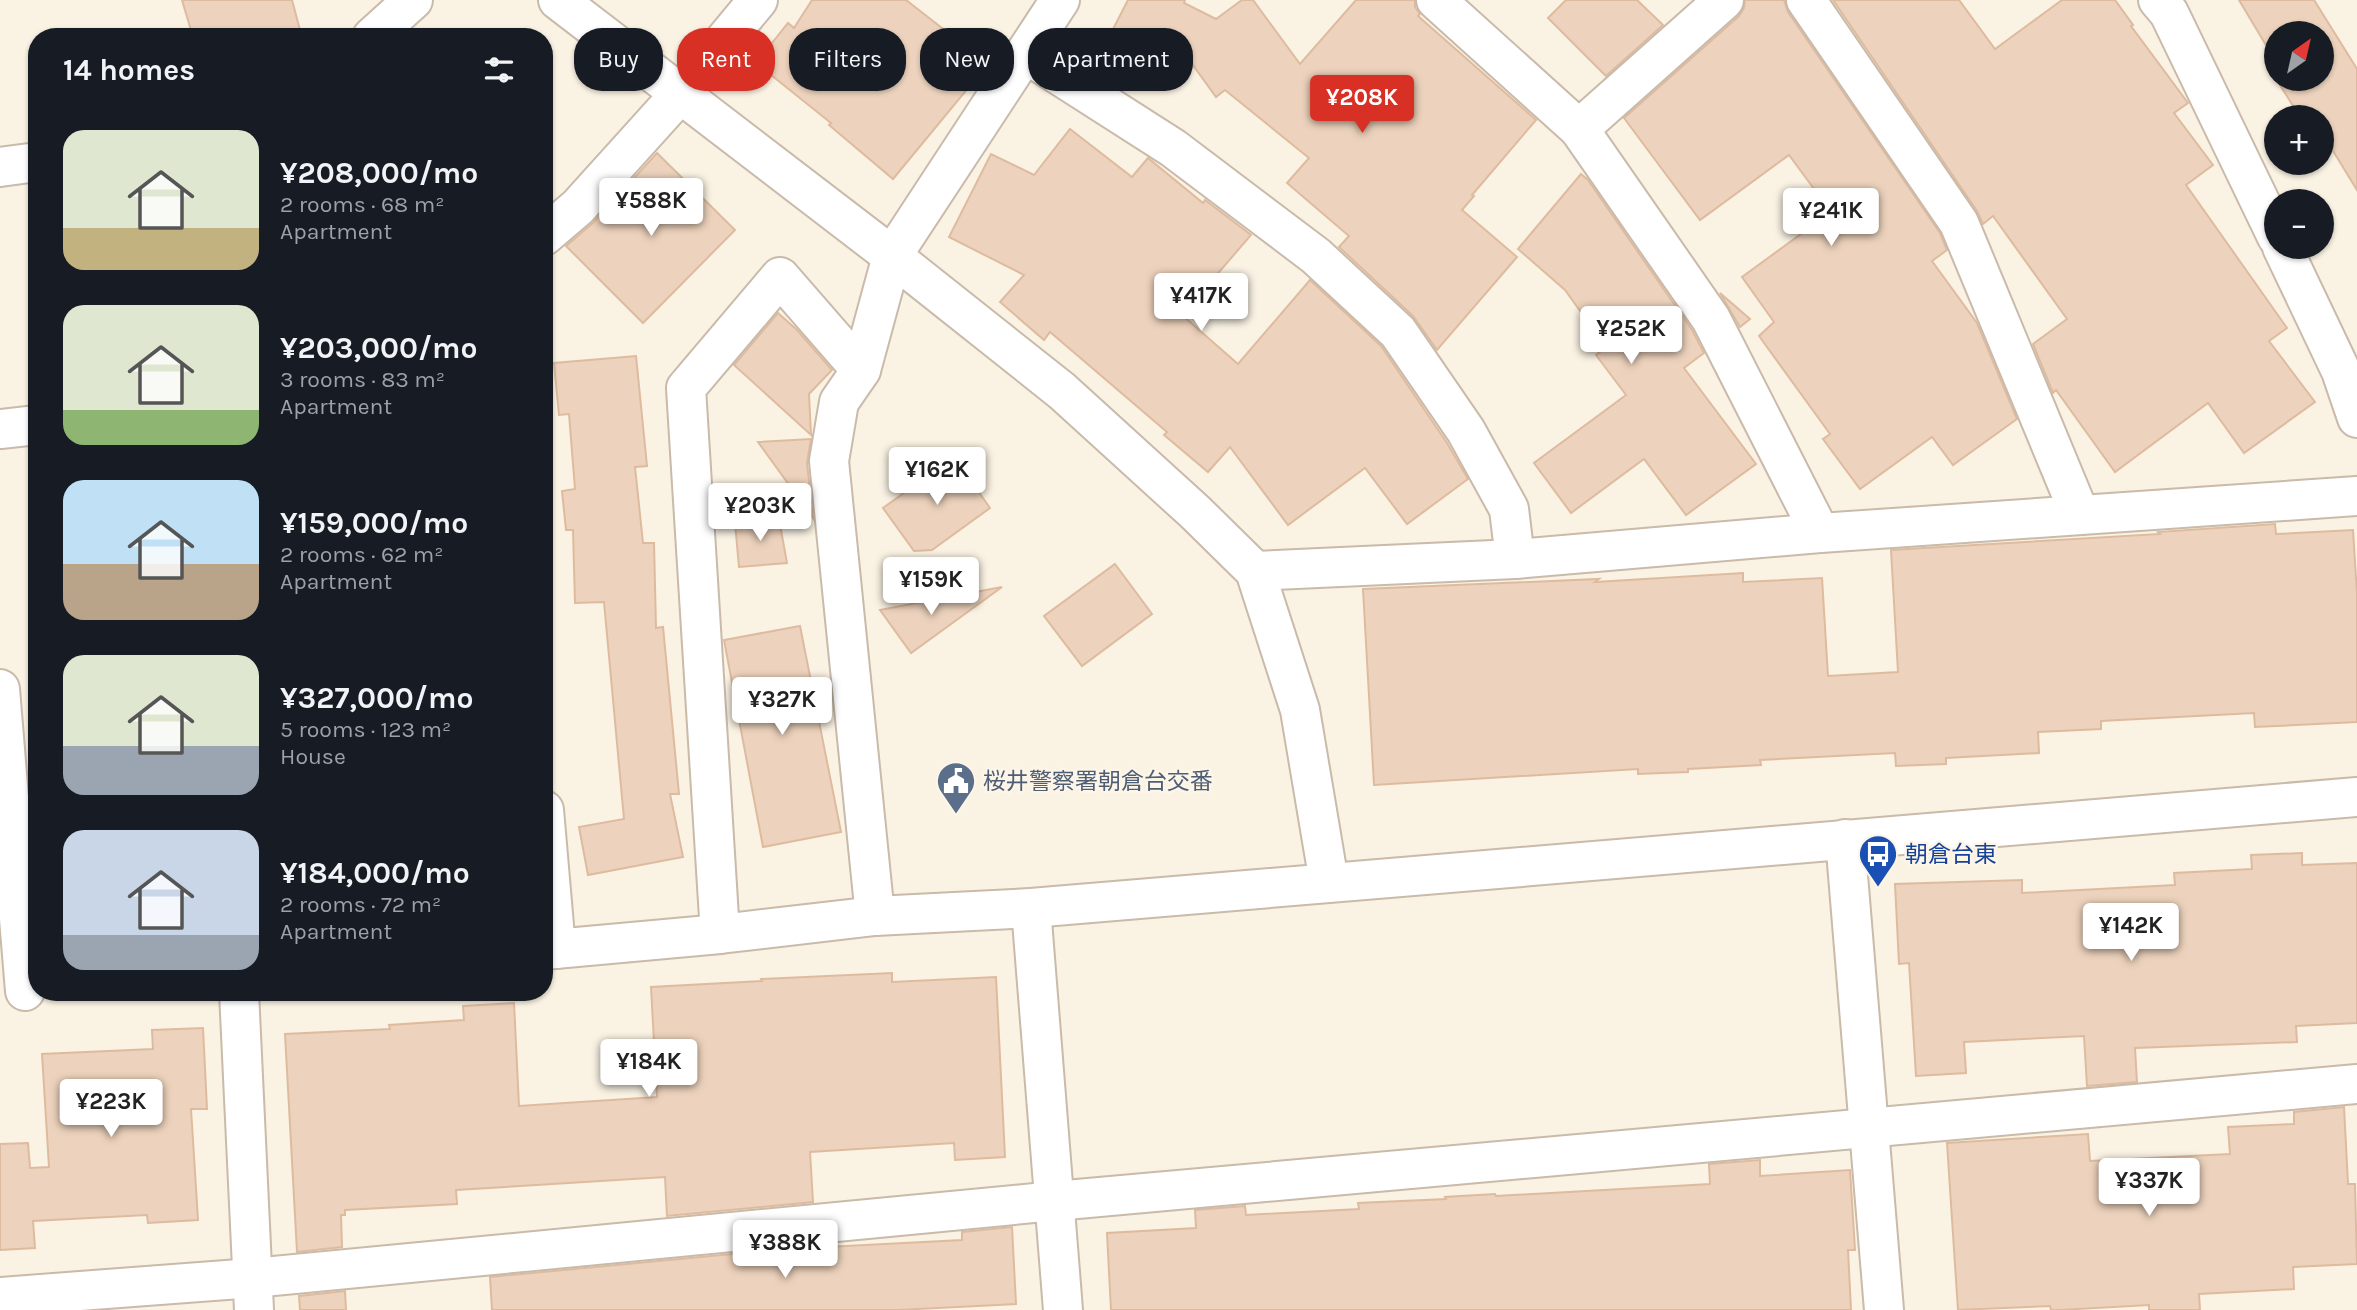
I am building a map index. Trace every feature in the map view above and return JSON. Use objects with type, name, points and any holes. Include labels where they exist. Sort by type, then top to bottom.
[{"type":"street","points":[[382,28],[413,0]]},
{"type":"street","points":[[558,0],[892,256],[1062,391],[1195,512],[1255,571],[1300,710],[1329,882]]},
{"type":"street","points":[[553,229],[578,208],[680,94],[758,0]]},
{"type":"street","points":[[875,916],[829,461],[839,402],[861,370],[892,256],[1060,0]]},
{"type":"street","points":[[1436,0],[1579,129],[1711,319],[1820,533]]},
{"type":"street","points":[[1579,129],[1724,0]]},
{"type":"street","points":[[1805,0],[1959,223],[2080,515]]},
{"type":"street","points":[[2172,4],[2264,208]]},
{"type":"street","points":[[1026,54],[1173,148],[1316,256],[1398,332],[1466,431],[1509,509],[1515,559]]},
{"type":"street","points":[[0,167],[28,163]]},
{"type":"street","points":[[2289,259],[2349,366],[2357,418]]},
{"type":"street","points":[[720,934],[686,388],[780,277],[861,370]]},
{"type":"street","points":[[0,429],[28,426]]},
{"type":"street","points":[[1255,571],[1515,559],[1820,533],[2357,496]]},
{"type":"street","points":[[0,690],[21,991]]},
{"type":"street","points":[[553,949],[720,934],[875,916],[1031,908],[2357,797]]},
{"type":"street","points":[[1845,839],[1884,1310]]},
{"type":"street","points":[[1031,908],[1063,1310]]},
{"type":"street","points":[[239,1001],[253,1294]]},
{"type":"street","points":[[0,1297],[253,1294],[1055,1201],[2357,1084]]},
{"type":"building","points":[[182,0],[292,0],[299,28],[190,28]]},
{"type":"building","points":[[812,0],[906,0],[942,28],[920,28],[920,91],[966,91],[893,179],[791,91],[906,91],[906,28],[794,28]]},
{"type":"building","points":[[1128,0],[1185,0],[1184,3],[1216,19],[1242,0],[1253,0],[1300,64],[1356,0],[1415,0],[1415,7],[1420,14],[1418,16],[1536,120],[1462,210],[1517,257],[1437,350],[1413,316],[1339,247],[1349,236],[1287,183],[1309,158],[1225,90],[1216,97],[1193,65],[1193,28],[1114,28]]},
{"type":"building","points":[[1566,0],[1637,0],[1663,25],[1606,76],[1548,18]]},
{"type":"building","points":[[1745,0],[1784,0],[1788,12],[1940,233],[1947,250],[1932,261],[1977,323],[2017,419],[1953,465],[1932,437],[1860,489],[1823,439],[1830,434],[1759,336],[1774,322],[1742,277],[1831,212],[1789,155],[1700,220],[1624,118],[1739,16]]},
{"type":"building","points":[[1833,0],[1959,0],[1995,49],[2062,0],[2115,0],[2188,103],[2174,113],[2213,165],[2186,185],[2287,328],[2269,341],[2315,402],[2244,453],[2208,403],[2115,472],[2056,390],[2053,393],[2033,344],[2067,319],[1993,216],[1983,224],[1977,211]]},
{"type":"building","points":[[2239,0],[2314,0],[2327,21],[2264,21],[2264,42]]},
{"type":"building","points":[[788,23],[794,28],[789,28],[789,89],[775,78],[775,39]]},
{"type":"building","points":[[2334,32],[2357,69],[2357,190],[2334,153],[2334,105],[2292,105],[2284,91],[2334,91]]},
{"type":"building","points":[[1070,129],[1132,177],[1148,158],[1203,203],[1205,200],[1251,235],[1182,315],[1238,364],[1310,280],[1381,346],[1447,443],[1468,479],[1407,524],[1365,468],[1288,525],[1230,447],[1208,472],[1164,435],[1167,432],[1050,332],[1044,340],[1000,302],[1024,275],[949,237],[991,154],[1034,175]]},
{"type":"building","points":[[657,153],[735,230],[643,323],[566,246],[594,222]]},
{"type":"building","points":[[1581,174],[1588,180],[1692,330],[1704,353],[1684,368],[1756,464],[1686,515],[1644,459],[1571,513],[1534,463],[1626,395],[1596,355],[1606,347],[1565,290],[1518,249]]},
{"type":"building","points":[[1720,293],[1750,319],[1740,327]]},
{"type":"building","points":[[778,313],[797,330],[832,370],[809,394],[811,435],[734,365]]},
{"type":"building","points":[[636,356],[647,466],[635,467],[643,543],[654,543],[656,628],[663,627],[679,794],[670,794],[683,857],[588,875],[579,827],[624,819],[604,602],[575,603],[573,530],[566,530],[562,491],[575,489],[569,414],[559,415],[554,363]]},
{"type":"building","points":[[811,439],[807,463],[813,518],[758,442]]},
{"type":"building","points":[[954,457],[990,508],[932,550],[914,551],[883,508]]},
{"type":"building","points":[[779,519],[787,563],[739,567],[735,523]]},
{"type":"building","points":[[2275,524],[2276,534],[2353,530],[2357,594],[2357,722],[2255,727],[2254,713],[2101,721],[2101,729],[2038,732],[2039,753],[1946,758],[1946,764],[1896,766],[1895,753],[1760,760],[1761,765],[1688,769],[1688,772],[1638,774],[1638,769],[1374,785],[1363,589],[1599,579],[1595,582],[1743,573],[1743,582],[1822,578],[1828,676],[1898,672],[1891,550],[2160,534],[2158,532]]},
{"type":"building","points":[[1115,564],[1152,614],[1082,666],[1044,616]]},
{"type":"building","points":[[1002,587],[911,653],[880,610]]},
{"type":"building","points":[[800,626],[841,832],[763,847],[724,640]]},
{"type":"building","points":[[2302,853],[2302,865],[2357,863],[2357,1023],[2296,1026],[2297,1042],[2135,1048],[2137,1082],[2087,1086],[2084,1036],[1964,1042],[1966,1073],[1916,1076],[1909,963],[1899,964],[1895,884],[2022,880],[2022,893],[2175,885],[2174,873],[2252,869],[2251,855]]},
{"type":"building","points":[[892,973],[892,982],[996,977],[1005,1157],[955,1160],[954,1143],[810,1152],[813,1202],[667,1216],[665,1177],[456,1190],[457,1204],[345,1210],[345,1215],[341,1215],[342,1247],[297,1252],[285,1034],[390,1029],[389,1025],[464,1020],[463,1006],[514,1003],[519,1106],[657,1097],[651,987]]},
{"type":"building","points":[[203,1028],[207,1109],[191,1109],[198,1220],[148,1223],[147,1215],[33,1221],[35,1248],[0,1250],[0,1144],[28,1143],[30,1168],[49,1167],[42,1054],[153,1049],[152,1030]]},
{"type":"building","points":[[2344,1107],[2348,1184],[2355,1184],[2357,1264],[2293,1267],[2294,1289],[2199,1294],[2200,1310],[2149,1310],[2149,1305],[2060,1310],[2051,1310],[2050,1306],[1958,1310],[1947,1143],[2088,1134],[2090,1161],[2230,1154],[2228,1127],[2294,1124],[2294,1112]]},
{"type":"building","points":[[1760,1160],[1760,1176],[1850,1170],[1855,1250],[1848,1250],[1851,1310],[1111,1310],[1107,1233],[1196,1228],[1195,1210],[1245,1206],[1246,1215],[1359,1209],[1358,1203],[1446,1199],[1445,1197],[1710,1184],[1709,1164]]},
{"type":"building","points":[[1012,1227],[1016,1304],[898,1310],[492,1310],[490,1277],[827,1245],[962,1240],[962,1232]]},
{"type":"building","points":[[345,1291],[346,1310],[300,1310],[299,1296]]},
{"type":"place","name":"桜井警察署朝倉台交番","points":[[956,815]]},
{"type":"place","name":"朝倉台東","points":[[1878,888]]}]
